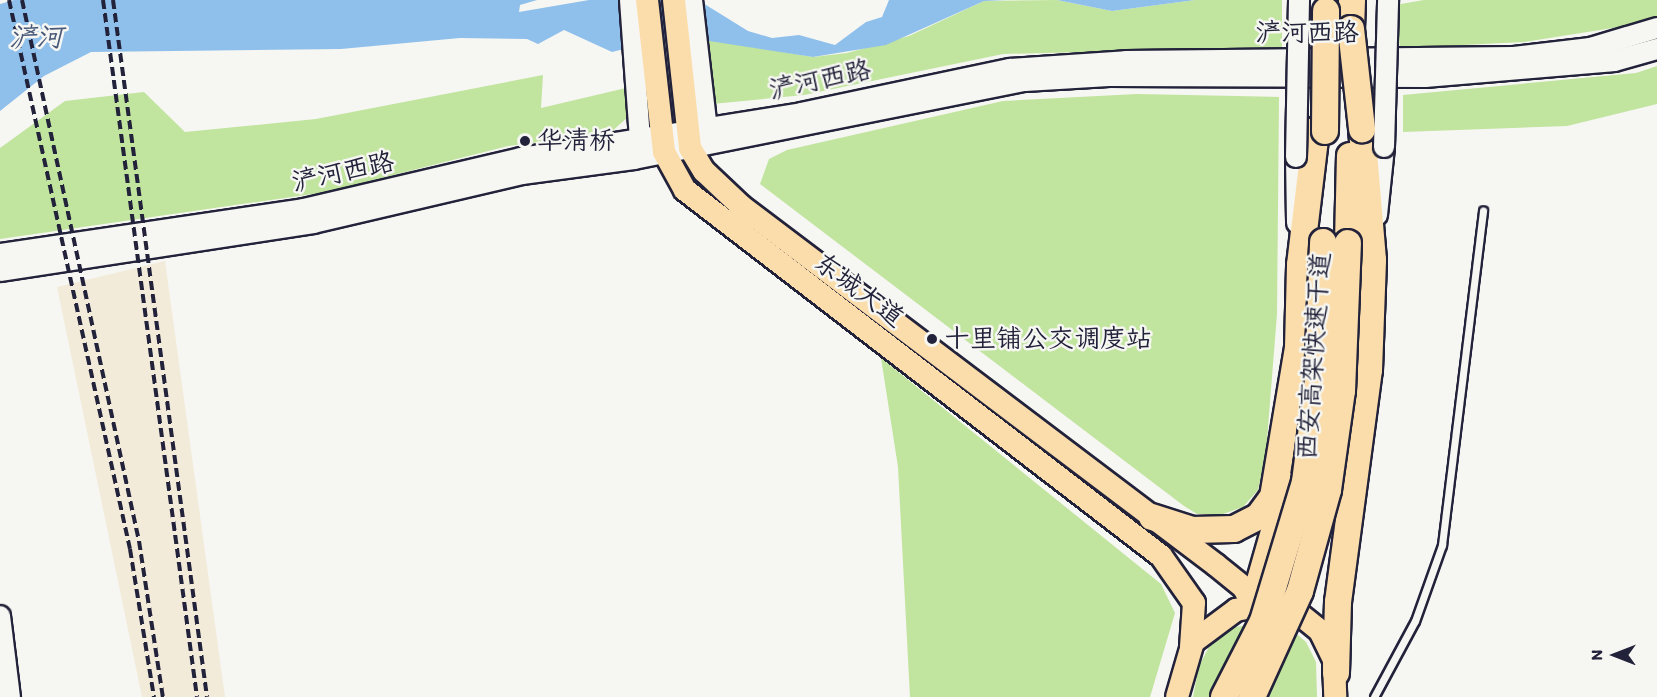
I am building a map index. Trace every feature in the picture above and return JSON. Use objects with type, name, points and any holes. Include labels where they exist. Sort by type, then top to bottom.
[{"type":"highway","name":"西安高架快速干道","points":[[1252,697],[1300,591],[1328,490],[1342,391],[1348,243],[1356,129],[1351,29],[1352,0]]},
{"type":"highway","name":"西安高架快速干道","points":[[1224,697],[1263,621],[1305,482],[1318,381],[1323,242],[1320,131],[1326,6]]},
{"type":"highway","points":[[1335,685],[1338,602],[1366,409],[1373,260],[1356,129]]},
{"type":"highway","points":[[1252,605],[1288,483],[1297,417],[1300,265],[1320,131]]},
{"type":"highway","points":[[1152,517],[1182,529],[1213,531],[1245,526],[1260,516],[1278,480],[1298,348]]},
{"type":"main road","points":[[630,0],[645,92],[640,141]]},
{"type":"main road","name":"东城大道","points":[[647,0],[645,92],[663,144],[700,206],[1161,555],[1194,603],[1191,647],[1177,697]]},
{"type":"main road","name":"东城大道","points":[[674,0],[690,91],[695,136],[704,171],[741,206],[1244,588],[1252,605]]},
{"type":"main road","points":[[690,91],[692,0]]},
{"type":"main road","points":[[1299,0],[1296,157],[1300,265]]},
{"type":"main road","points":[[1373,260],[1384,147],[1388,0]]},
{"type":"main road","name":"浐河西路","points":[[0,271],[313,223],[695,136],[1053,64],[1496,59],[1590,48],[1657,28]]},
{"type":"main road","name":"浐河西路","points":[[695,136],[1035,80],[1425,77],[1614,61],[1657,49]]},
{"type":"main road","name":"浐河西路","points":[[0,254],[304,209],[521,158],[640,141],[663,144]]},
{"type":"main road","points":[[1191,647],[1228,615],[1252,605],[1287,610],[1313,624],[1330,648],[1335,685]]},
{"type":"main road","points":[[0,616],[10,697]]},
{"type":"lane","points":[[1374,697],[1415,621],[1442,545],[1483,211]]},
{"type":"shaded area","points":[[165,261],[225,697],[142,697],[57,287]]},
{"type":"green space","points":[[1057,0],[1112,11],[1195,0],[1282,0],[1282,47],[1003,54],[804,95],[712,104],[704,39],[813,57],[847,53],[909,36],[984,1]]},
{"type":"green space","points":[[1424,0],[1657,0],[1657,21],[1524,42],[1400,48],[1395,5]]},
{"type":"green space","points":[[1657,66],[1657,104],[1567,126],[1403,132],[1403,95],[1636,73]]},
{"type":"green space","points":[[543,75],[541,108],[626,88],[627,98],[632,97],[629,116],[610,133],[508,146],[326,192],[0,239],[0,148],[65,101],[144,92],[185,132],[316,119]]},
{"type":"green space","points":[[1137,94],[1279,97],[1277,314],[1266,452],[1258,490],[1243,507],[1223,514],[1197,514],[1184,506],[760,184],[769,159],[787,150],[1003,101]]},
{"type":"green space","points":[[881,358],[1161,584],[1175,613],[1150,697],[910,697],[898,467]]},
{"type":"green space","points":[[1253,624],[1292,630],[1306,642],[1316,662],[1317,697],[1193,697],[1199,666],[1209,647],[1231,628]]},
{"type":"water","name":"浐河","points":[[14,0],[537,0],[520,5],[519,12],[589,0],[698,0],[748,31],[772,38],[799,35],[835,45],[866,22],[882,17],[889,0],[1007,0],[984,1],[886,45],[813,57],[677,36],[612,52],[564,30],[538,44],[527,39],[460,38],[341,49],[91,52],[44,76],[0,111],[0,4]]},
{"type":"water","points":[[1057,0],[1195,0],[1112,11]]},
{"type":"railway","points":[[9,0],[130,549],[154,697]]},
{"type":"railway","points":[[22,0],[139,541],[163,697]]},
{"type":"railway","points":[[103,0],[197,697]]},
{"type":"railway","points":[[113,0],[207,697]]},
{"type":"place","name":"华清桥","points":[[525,141]]},
{"type":"place","name":"十里铺公交调度站","points":[[932,339]]}]
